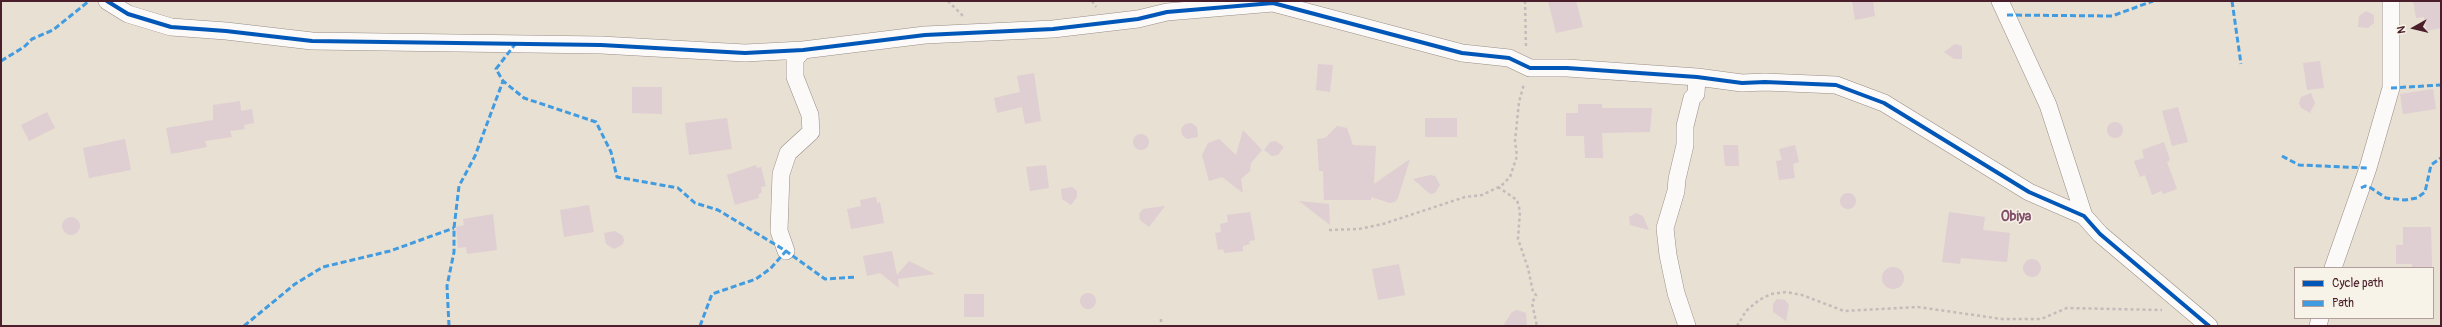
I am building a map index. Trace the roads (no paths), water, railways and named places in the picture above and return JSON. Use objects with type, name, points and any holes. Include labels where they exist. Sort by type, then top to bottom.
[{"type":"street","points":[[107,1],[128,14],[171,27],[226,30],[312,41],[601,45],[746,53],[803,50],[925,35],[1053,29],[1138,19],[1167,12],[1273,3],[1462,53],[1509,58],[1530,68],[1567,68],[1697,77],[1742,84],[1765,82],[1836,85],[1884,103],[2029,192],[2084,216]]},
{"type":"street","points":[[2000,1],[2048,104],[2084,216],[2100,234],[2209,326]]},
{"type":"street","points":[[2333,267],[2363,181],[2391,88],[2391,1]]},
{"type":"street","points":[[786,252],[779,231],[781,174],[788,153],[811,132],[810,115],[796,77],[795,60],[803,50]]},
{"type":"street","points":[[1687,326],[1676,294],[1668,256],[1665,228],[1676,191],[1685,146],[1685,126],[1692,98],[1696,94],[1697,77]]},
{"type":"district","name":"Obiya","points":[[2016,217]]}]
